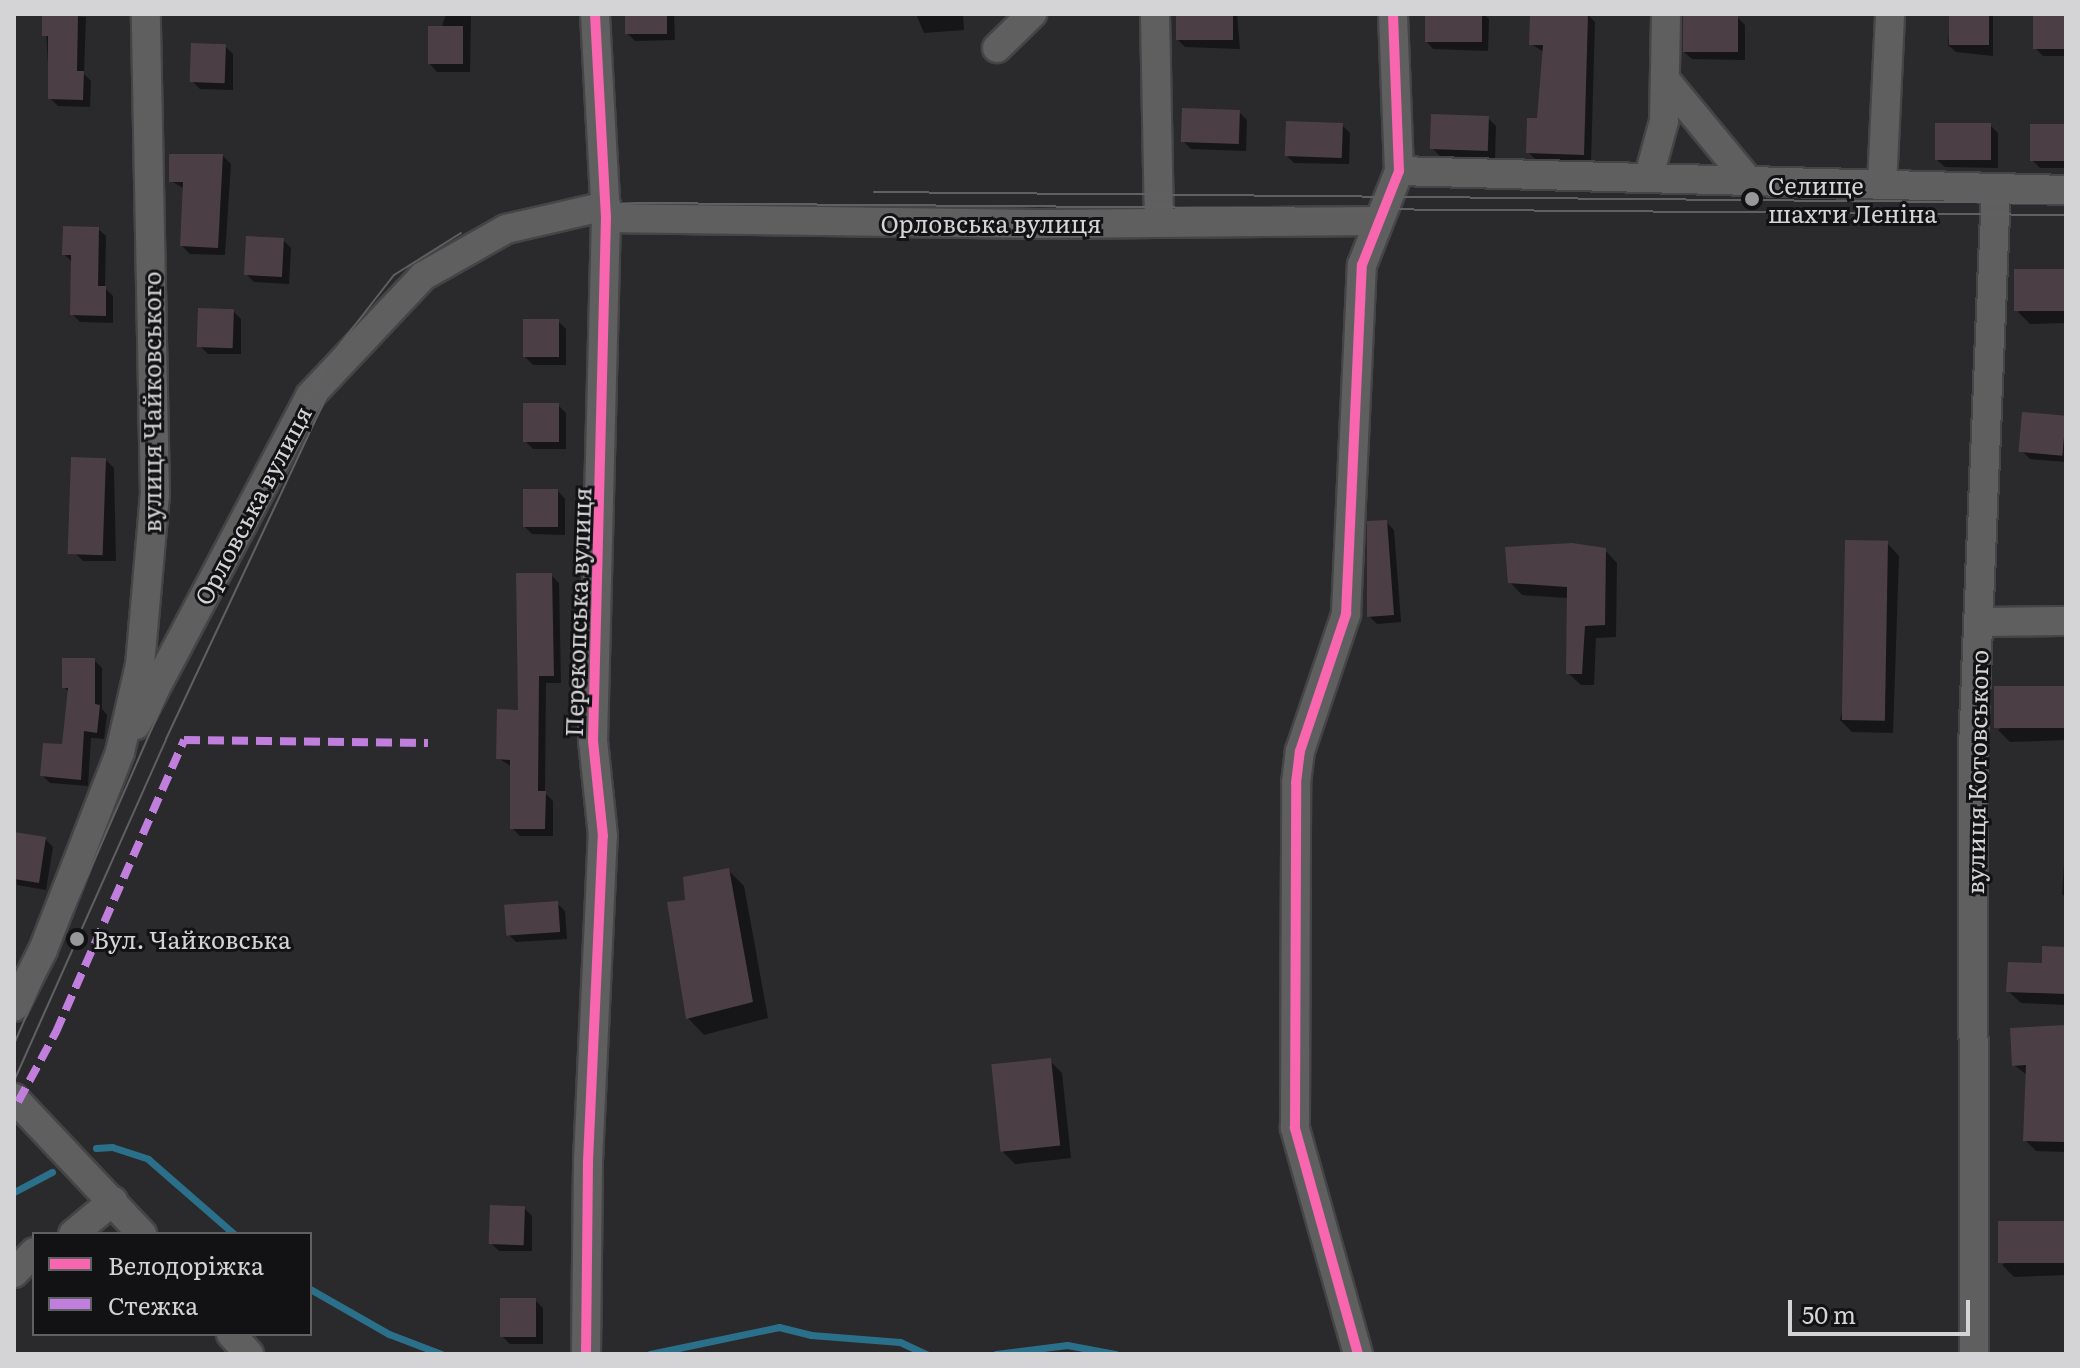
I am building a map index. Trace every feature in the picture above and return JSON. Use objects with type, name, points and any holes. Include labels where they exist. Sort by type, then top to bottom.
[{"type":"street","name":"вулиця Чайковського","points":[[14,1007],[43,950],[115,765],[140,665],[155,495],[146,14]]},
{"type":"street","name":"Перекопська вулиця","points":[[586,1354],[588,1161],[603,836],[593,741],[606,212],[595,14]]},
{"type":"street","points":[[997,48],[1032,14]]},
{"type":"street","points":[[1155,14],[1159,223]]},
{"type":"street","points":[[1358,1354],[1295,1128],[1296,783],[1300,751],[1346,614],[1362,265],[1375,221],[1399,171],[1393,14]]},
{"type":"street","points":[[1649,176],[1661,142],[1667,82],[1666,14]]},
{"type":"street","points":[[1882,185],[1890,14]]},
{"type":"street","points":[[1667,82],[1747,179]]},
{"type":"street","points":[[1399,171],[2066,190]]},
{"type":"street","name":"вулиця Котовського","points":[[1974,1354],[1973,748],[1996,190]]},
{"type":"street","name":"Орловська вулиця","points":[[115,765],[310,396],[423,276],[506,229],[606,212],[1159,223],[1375,221]]},
{"type":"street","points":[[1979,622],[2066,621]]},
{"type":"street","points":[[14,1098],[140,1232]]},
{"type":"street","points":[[75,1232],[113,1201]]},
{"type":"street","points":[[14,1273],[32,1254]]},
{"type":"street","points":[[233,1336],[249,1354]]},
{"type":"building","points":[[42,14],[78,14],[77,71],[84,71],[83,100],[48,99],[48,36],[42,36]]},
{"type":"building","points":[[625,14],[667,14],[667,34],[625,34]]},
{"type":"building","points":[[1176,14],[1233,14],[1233,40],[1176,40]]},
{"type":"building","points":[[1425,14],[1482,14],[1482,42],[1425,42]]},
{"type":"building","points":[[1530,14],[1588,14],[1584,155],[1526,153],[1527,118],[1537,118],[1543,45],[1529,45]]},
{"type":"building","points":[[1949,14],[1989,14],[1989,45],[1949,45]]},
{"type":"building","points":[[2033,14],[2066,14],[2066,49],[2033,49]]},
{"type":"building","points":[[1683,15],[1738,15],[1738,52],[1683,52]]},
{"type":"building","points":[[428,26],[463,26],[463,64],[428,64]]},
{"type":"building","points":[[191,43],[226,44],[225,83],[190,82]]},
{"type":"building","points":[[1182,108],[1240,110],[1239,144],[1181,142]]},
{"type":"building","points":[[1431,114],[1489,116],[1488,151],[1430,149]]},
{"type":"building","points":[[1286,121],[1343,123],[1342,158],[1285,156]]},
{"type":"building","points":[[1935,123],[1991,123],[1991,160],[1935,160]]},
{"type":"building","points":[[2030,124],[2066,124],[2066,161],[2030,161]]},
{"type":"building","points":[[169,154],[223,154],[218,248],[180,246],[183,182],[169,182]]},
{"type":"building","points":[[63,226],[99,227],[98,286],[106,286],[106,316],[70,315],[71,255],[62,255]]},
{"type":"building","points":[[246,236],[284,238],[282,277],[244,275]]},
{"type":"building","points":[[2014,269],[2066,269],[2066,311],[2014,311]]},
{"type":"building","points":[[198,308],[234,309],[233,348],[197,347]]},
{"type":"building","points":[[523,319],[559,319],[559,357],[523,357]]},
{"type":"building","points":[[523,403],[559,403],[559,442],[523,442]]},
{"type":"building","points":[[2022,412],[2066,416],[2062,456],[2019,452]]},
{"type":"building","points":[[71,457],[106,458],[103,555],[68,554]]},
{"type":"building","points":[[523,489],[558,489],[558,527],[523,527]]},
{"type":"building","points":[[1387,520],[1394,615],[1367,617],[1367,521]]},
{"type":"building","points":[[1845,540],[1888,541],[1885,721],[1842,720]]},
{"type":"building","points":[[1572,543],[1606,548],[1605,625],[1585,626],[1582,674],[1566,674],[1567,587],[1508,583],[1505,547]]},
{"type":"building","points":[[516,573],[552,573],[554,676],[539,676],[538,791],[546,791],[545,829],[510,829],[510,760],[496,759],[497,709],[518,710]]},
{"type":"building","points":[[62,658],[95,658],[95,704],[100,705],[97,733],[84,731],[81,780],[40,776],[43,743],[62,744],[68,688],[62,688]]},
{"type":"building","points":[[1994,686],[2066,686],[2066,728],[1994,728]]},
{"type":"building","points":[[14,832],[46,837],[39,883],[14,879]]},
{"type":"building","points":[[729,868],[753,1002],[686,1019],[667,902],[685,900],[683,877]]},
{"type":"building","points":[[558,901],[560,932],[506,936],[504,905]]},
{"type":"building","points":[[2042,946],[2066,947],[2066,994],[2006,992],[2008,962],[2042,963]]},
{"type":"building","points":[[2066,1025],[2066,1142],[2023,1141],[2026,1065],[2012,1066],[2010,1028]]},
{"type":"building","points":[[1051,1058],[1060,1146],[1001,1152],[991,1064]]},
{"type":"building","points":[[490,1205],[525,1206],[524,1245],[489,1244]]},
{"type":"building","points":[[1998,1221],[2066,1221],[2066,1263],[1998,1263]]},
{"type":"building","points":[[500,1298],[536,1298],[536,1337],[500,1337]]},
{"type":"waterway","points":[[96,1148],[112,1147],[148,1159],[232,1232]]},
{"type":"waterway","points":[[14,1192],[52,1172]]},
{"type":"waterway","points":[[312,1290],[389,1334],[441,1354]]},
{"type":"waterway","points":[[650,1354],[779,1327],[811,1335],[900,1342],[926,1354]]},
{"type":"waterway","points":[[996,1354],[1067,1345],[1115,1354]]},
{"type":"tram line","points":[[874,192],[2066,203]]},
{"type":"tram line","points":[[14,1081],[166,739],[343,362],[407,280],[487,234],[570,208],[637,203],[2066,215]]},
{"type":"tram line","points":[[14,1044],[199,621],[327,361],[394,275],[461,233]]},
{"type":"marked path","points":[[18,1102],[56,1032],[184,740],[428,743]]},
{"type":"cycle path","points":[[586,1354],[588,1161],[603,836],[593,741],[606,218],[595,14]]},
{"type":"cycle path","points":[[1358,1354],[1295,1128],[1296,783],[1300,751],[1346,614],[1362,265],[1399,171],[1393,14]]},
{"type":"place","name":"Селище шахти Леніна","points":[[1752,199]]},
{"type":"place","name":"Вул. Чайковська","points":[[77,939]]}]
